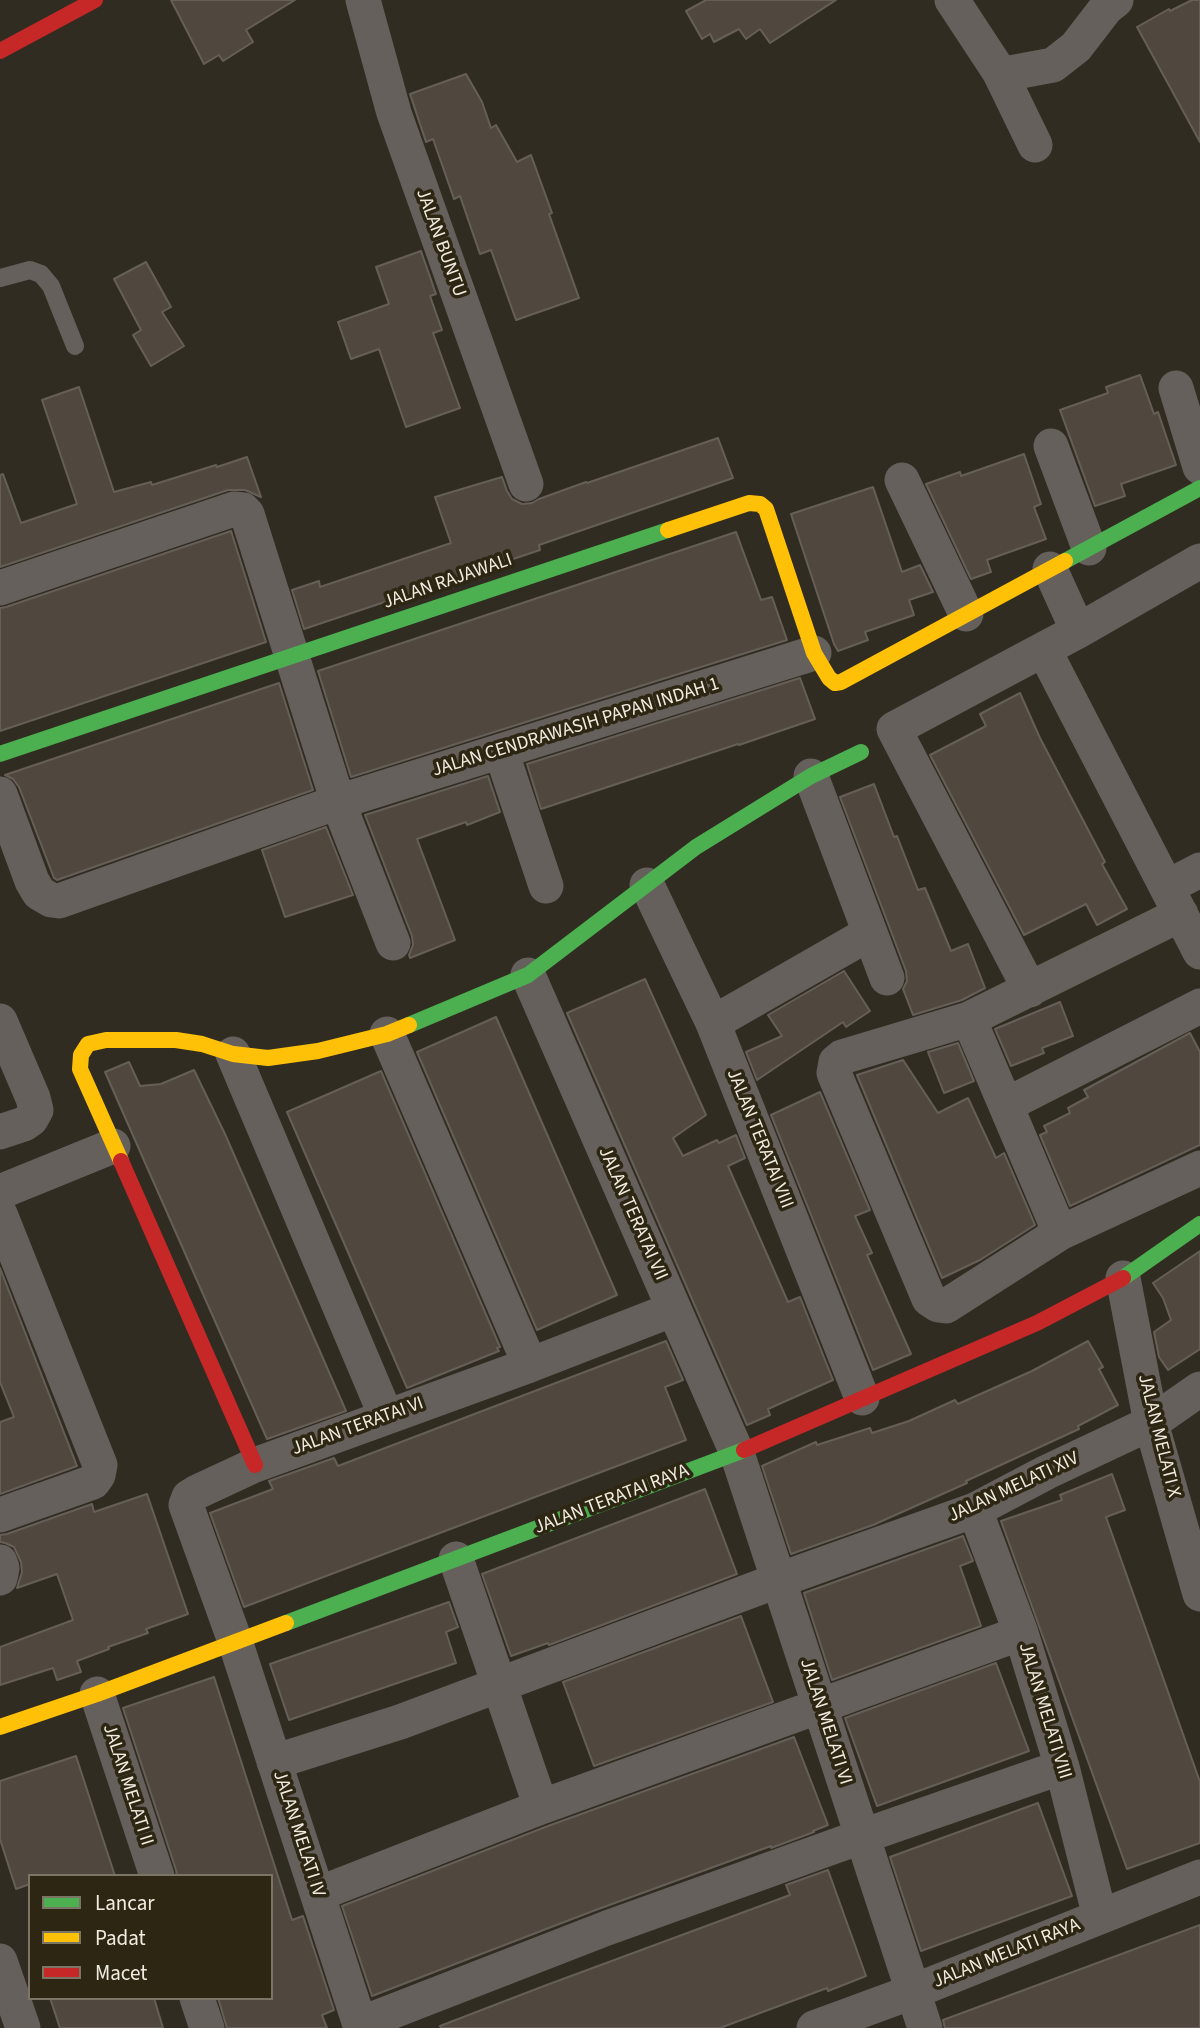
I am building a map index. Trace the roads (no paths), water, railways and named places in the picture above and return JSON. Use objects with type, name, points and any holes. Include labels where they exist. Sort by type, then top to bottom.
[{"type":"street","points":[[0,51],[95,0]]},
{"type":"street","name":"JALAN BUNTU","points":[[363,0],[394,113],[526,484]]},
{"type":"street","points":[[952,0],[1000,73],[1035,145]]},
{"type":"street","points":[[1000,73],[1010,74],[1053,65],[1076,47],[1106,8],[1116,0]]},
{"type":"street","points":[[1176,388],[1200,467]]},
{"type":"street","points":[[1051,446],[1089,548]]},
{"type":"street","points":[[902,480],[966,614]]},
{"type":"street","name":"JALAN RAJAWALI","points":[[0,754],[749,503],[760,504],[767,513],[814,653],[829,678],[835,683],[841,682],[1200,488]]},
{"type":"street","points":[[0,588],[234,509],[243,510],[247,514],[338,803],[393,943]]},
{"type":"street","points":[[1030,990],[894,730],[1044,650],[1200,561]]},
{"type":"street","points":[[1050,569],[1078,631]]},
{"type":"street","points":[[1044,650],[1200,952]]},
{"type":"street","name":"JALAN CENDRAWASIH PAPAN INDAH 1","points":[[0,794],[32,880],[39,892],[51,901],[59,901],[338,803],[814,653]]},
{"type":"street","points":[[501,751],[546,887]]},
{"type":"street","points":[[255,1465],[80,1069],[81,1055],[88,1045],[106,1040],[176,1040],[202,1044],[233,1054],[268,1058],[318,1051],[387,1034],[528,975],[696,847],[811,776],[861,752]]},
{"type":"street","points":[[811,776],[887,978]]},
{"type":"street","points":[[1200,870],[1174,901],[1030,990],[969,1019],[842,1058],[836,1062],[834,1073],[929,1300],[938,1306],[946,1306],[1060,1233],[1200,1168]]},
{"type":"street","name":"JALAN TERATAI VIII","points":[[647,885],[713,1023],[862,1398]]},
{"type":"street","points":[[713,1023],[870,933]]},
{"type":"street","name":"JALAN TERATAI VII","points":[[528,975],[737,1453]]},
{"type":"street","points":[[1006,1105],[1200,1006]]},
{"type":"street","points":[[969,1019],[1060,1233]]},
{"type":"street","points":[[0,1021],[36,1110],[31,1119],[23,1124],[0,1132]]},
{"type":"street","points":[[387,1034],[530,1365]]},
{"type":"street","points":[[233,1054],[386,1416]]},
{"type":"street","points":[[0,1192],[113,1146]]},
{"type":"street","points":[[0,1214],[100,1465],[93,1482],[0,1515]]},
{"type":"street","name":"JALAN TERATAI RAYA","points":[[0,1727],[97,1694],[737,1453],[1037,1322],[1123,1278],[1200,1224]]},
{"type":"street","name":"JALAN MELATI X","points":[[1123,1278],[1151,1423],[1200,1594]]},
{"type":"street","name":"JALAN TERATAI VI","points":[[235,1641],[186,1505],[189,1497],[255,1465],[530,1365],[674,1308]]},
{"type":"street","name":"JALAN MELATI XIV","points":[[274,1762],[400,1722],[779,1580],[975,1510],[1047,1472],[1151,1423],[1200,1389]]},
{"type":"street","name":"JALAN MELATI VI","points":[[737,1453],[925,2028]]},
{"type":"street","name":"JALAN MELATI VIII","points":[[975,1510],[1021,1633],[1062,1767],[1100,1917]]},
{"type":"street","points":[[456,1559],[541,1807]]},
{"type":"street","points":[[0,1562],[0,1578]]},
{"type":"street","points":[[318,1894],[541,1807],[1021,1633]]},
{"type":"street","name":"JALAN MELATI IV","points":[[235,1641],[360,2026]]},
{"type":"street","name":"JALAN MELATI II","points":[[97,1694],[156,1874]]},
{"type":"street","points":[[360,2026],[607,1928],[1062,1767]]},
{"type":"street","name":"JALAN MELATI RAYA","points":[[814,2028],[912,1992],[1200,1877]]},
{"type":"street","points":[[0,1961],[23,2028]]},
{"type":"street","points":[[198,2000],[206,2028]]},
{"type":"lane","points":[[0,278],[30,270],[41,274],[51,286],[75,346]]}]
